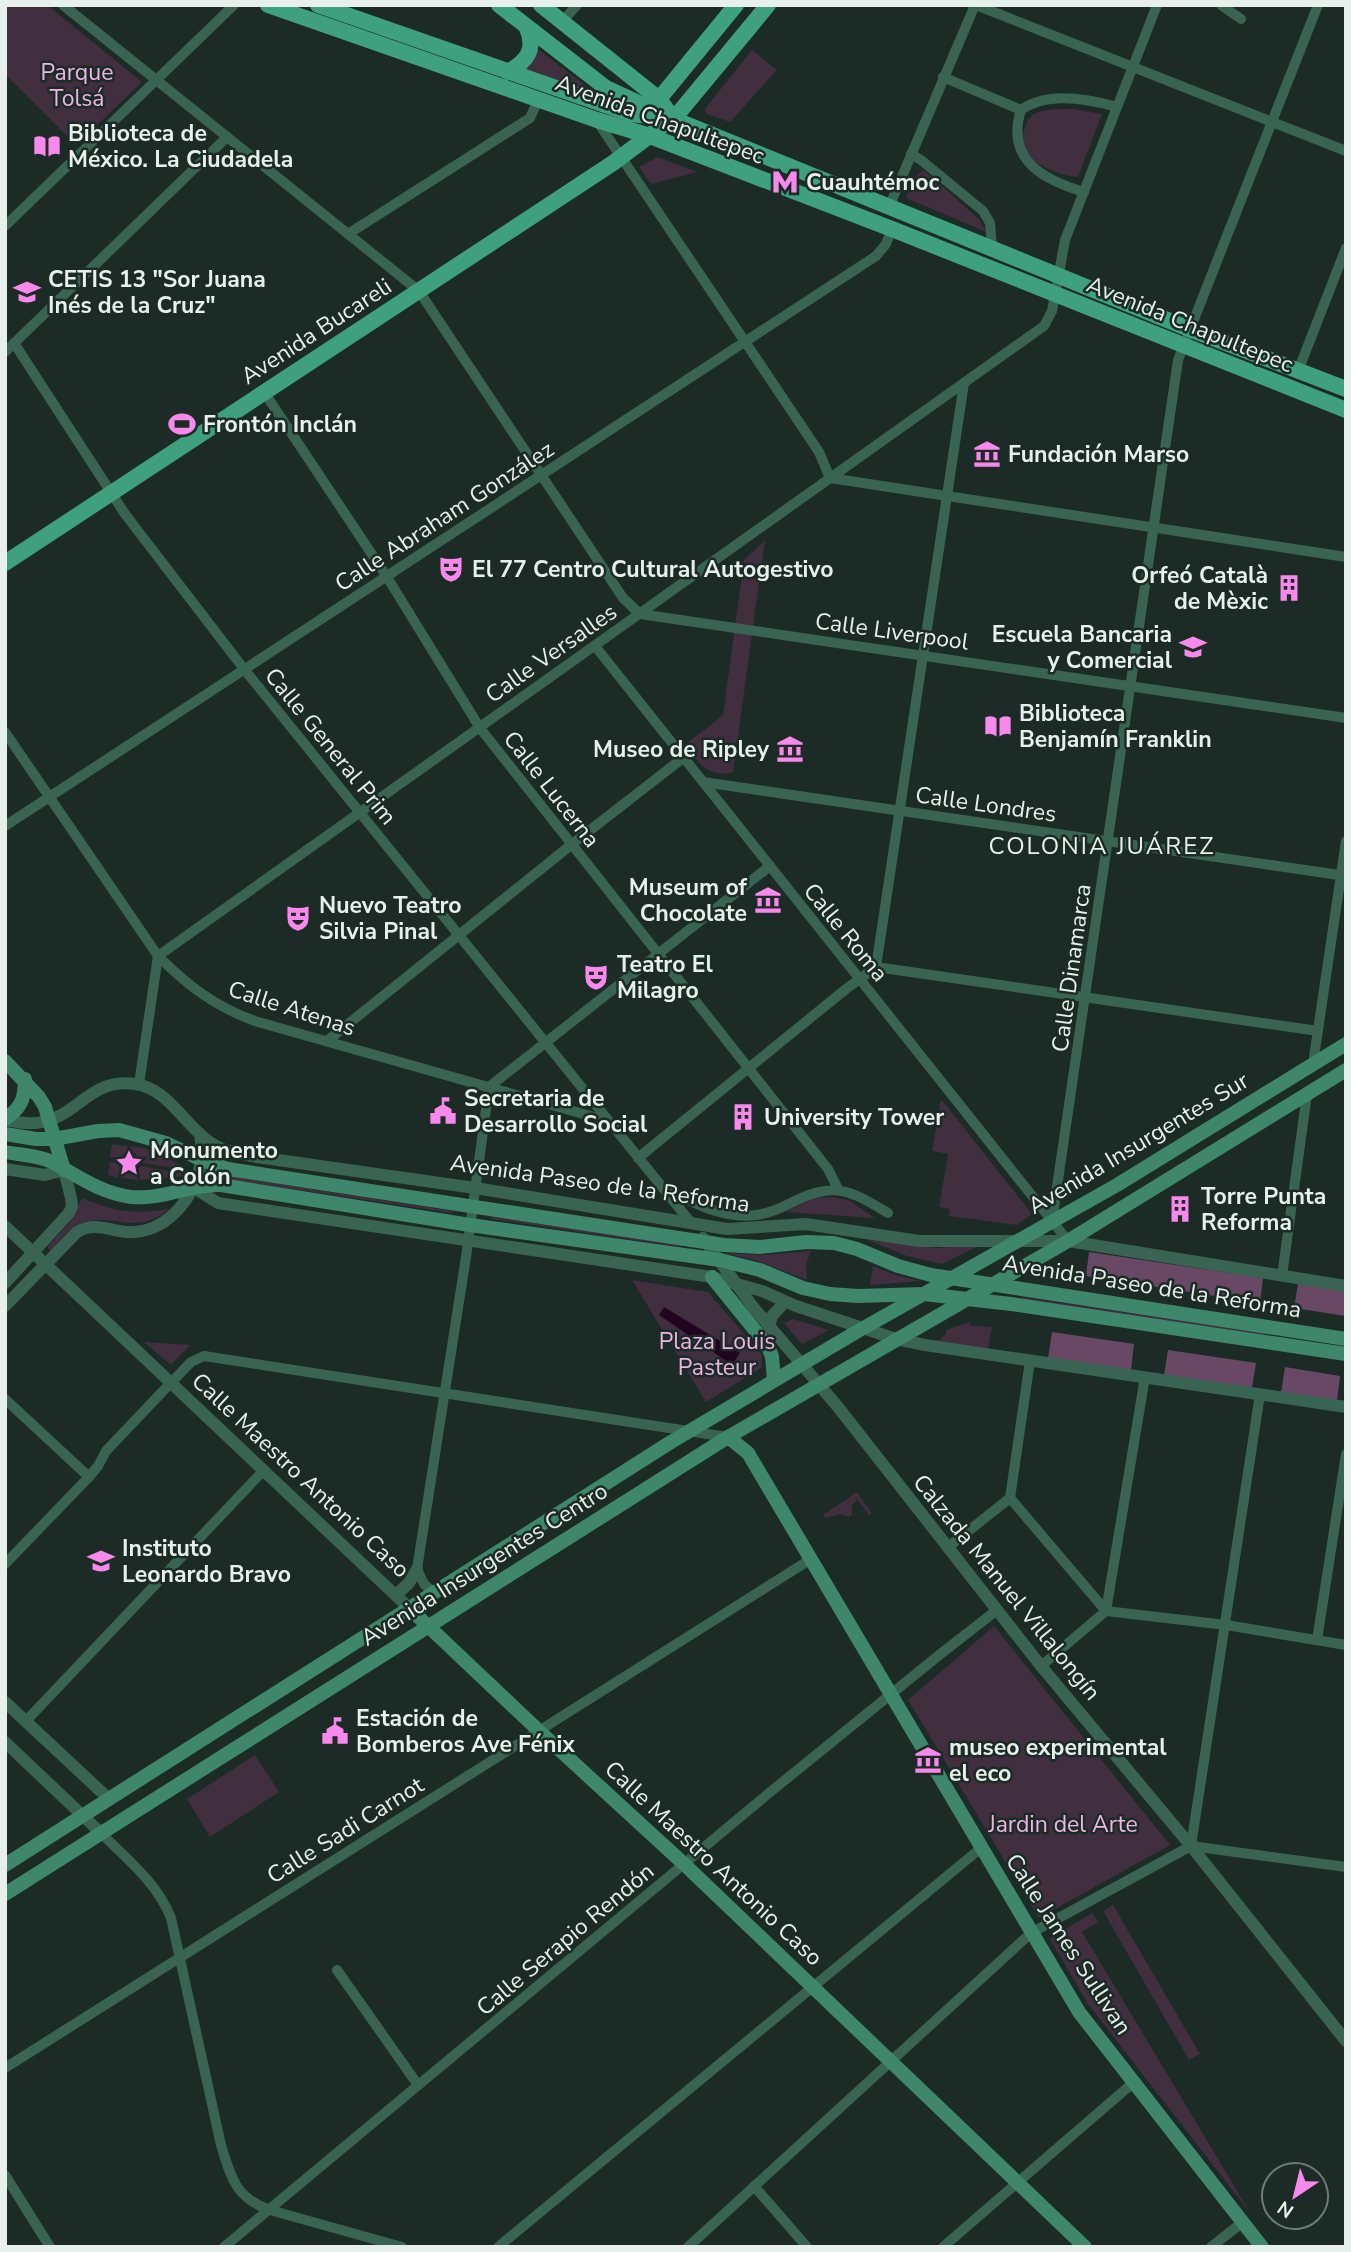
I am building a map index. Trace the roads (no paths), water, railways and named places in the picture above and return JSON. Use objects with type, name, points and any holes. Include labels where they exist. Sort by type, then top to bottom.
[{"type":"main road","name":"Avenida Chapultepec","points":[[268,5],[538,100],[650,136],[892,229],[1346,410]]},
{"type":"main road","name":"Avenida Chapultepec","points":[[318,5],[513,69]]},
{"type":"main road","name":"Avenida Chapultepec","points":[[348,5],[631,114],[673,120],[1346,390]]},
{"type":"main road","points":[[499,5],[606,88],[673,120]]},
{"type":"main road","points":[[541,5],[659,99],[673,120]]},
{"type":"main road","points":[[659,99],[736,5]]},
{"type":"main road","name":"Avenida Bucareli","points":[[5,563],[673,120],[768,5]]},
{"type":"main road","points":[[513,69],[530,52],[527,28]]},
{"type":"main road","name":"Avenida Insurgentes Sur","points":[[952,1278],[1117,1185],[1346,1044]]},
{"type":"main road","points":[[5,1061],[39,1097],[64,1170]]},
{"type":"main road","name":"Avenida Insurgentes Sur","points":[[993,1284],[1068,1241],[1346,1070]]},
{"type":"main road","points":[[5,1120],[15,1113],[22,1103],[24,1079]]},
{"type":"main road","name":"Avenida Paseo de la Reforma","points":[[5,1134],[54,1139],[119,1130],[166,1143],[228,1169],[707,1243],[760,1247],[806,1242],[834,1243],[857,1249],[898,1266],[952,1278],[1346,1339]]},
{"type":"main road","name":"Avenida Paseo de la Reforma","points":[[5,1152],[42,1158],[103,1190],[132,1197],[159,1196],[206,1184],[221,1185],[720,1260],[760,1270],[803,1288],[830,1294],[858,1296],[925,1293],[1346,1354]]},
{"type":"main road","points":[[712,1278],[767,1345],[772,1356],[774,1380]]},
{"type":"main road","name":"Avenida Insurgentes Centro","points":[[5,1865],[688,1432],[799,1364],[952,1278]]},
{"type":"main road","name":"Avenida Insurgentes Centro","points":[[5,1894],[728,1437],[993,1284]]},
{"type":"main road","name":"Calle James Sullivan","points":[[728,1437],[748,1454],[1079,2012],[1262,2247]]},
{"type":"main road","name":"Calle Maestro Antonio Caso","points":[[410,1608],[684,1864],[1085,2247]]},
{"type":"main road","points":[[299,1678],[312,1700]]},
{"type":"street","points":[[63,5],[418,290],[623,598],[640,614]]},
{"type":"street","points":[[5,226],[234,5]]},
{"type":"street","points":[[562,22],[577,5]]},
{"type":"street","points":[[889,207],[976,5],[1346,151]]},
{"type":"street","name":"Calle Versalles","points":[[158,957],[1044,326],[1052,311],[1065,240],[1157,5]]},
{"type":"street","points":[[1221,5],[1241,19]]},
{"type":"street","name":"Calle Dinamarca","points":[[1052,1221],[1178,360],[1185,348],[1318,5]]},
{"type":"street","points":[[943,77],[1021,110]]},
{"type":"street","points":[[1021,110],[1036,102],[1076,99],[1094,100],[1117,107]]},
{"type":"street","points":[[348,234],[530,118],[538,100]]},
{"type":"street","points":[[1021,110],[1018,129],[1021,148],[1029,164],[1044,177],[1061,186],[1084,192]]},
{"type":"street","points":[[597,120],[819,452],[831,478],[1346,557]]},
{"type":"street","points":[[5,352],[227,137]]},
{"type":"street","points":[[911,154],[983,211],[990,223],[992,248]]},
{"type":"street","name":"Calle Abraham González","points":[[5,826],[877,256],[892,229]]},
{"type":"street","points":[[1298,371],[1346,248]]},
{"type":"street","name":"Calle General Prim","points":[[15,343],[111,493],[244,669],[638,1157]]},
{"type":"street","points":[[876,967],[964,383]]},
{"type":"street","name":"Calle Lucerna","points":[[264,392],[387,577],[480,728],[828,1169],[838,1189]]},
{"type":"street","name":"Calle Liverpool","points":[[640,614],[1346,718]]},
{"type":"street","name":"Calle Roma","points":[[594,646],[1068,1241]]},
{"type":"street","name":"Calle Atenas","points":[[5,732],[158,957],[208,1000],[231,1012],[327,1041],[609,1121]]},
{"type":"street","points":[[327,1041],[683,758]]},
{"type":"street","name":"Calle Londres","points":[[703,782],[1343,876]]},
{"type":"street","points":[[1313,1064],[1343,876],[1346,841]]},
{"type":"street","points":[[396,1595],[410,1583],[417,1569],[489,1087],[770,866]]},
{"type":"street","points":[[5,1120],[30,1124],[49,1120],[67,1111],[95,1090],[118,1083],[139,1084],[158,957]]},
{"type":"street","points":[[638,1157],[876,967],[1318,1031]]},
{"type":"street","name":"Avenida Paseo de la Reforma","points":[[139,1084],[162,1097],[200,1134],[223,1149],[238,1153],[692,1224],[745,1230],[791,1225],[823,1226],[886,1237],[937,1242],[1068,1241],[1346,1286]]},
{"type":"street","points":[[1282,1276],[1307,1094]]},
{"type":"street","points":[[5,1306],[84,1228],[99,1226],[126,1232],[151,1229],[176,1212],[194,1188],[202,1160],[200,1134]]},
{"type":"street","name":"Calzada Manuel Villalongín","points":[[638,1157],[707,1243],[769,1327],[818,1384],[997,1611],[1345,2038]]},
{"type":"street","points":[[5,1169],[45,1175],[64,1170],[72,1206],[65,1219],[5,1283]]},
{"type":"street","points":[[194,1188],[218,1203],[712,1278],[762,1291],[785,1302],[896,1339],[1346,1407]]},
{"type":"street","name":"Avenida Paseo de la Reforma","points":[[664,1189],[702,1207],[737,1215],[768,1213],[811,1194],[838,1189]]},
{"type":"street","points":[[838,1189],[859,1196],[888,1213]]},
{"type":"street","name":"Calle Maestro Antonio Caso","points":[[5,1226],[410,1608]]},
{"type":"street","points":[[769,1327],[772,1316],[785,1302]]},
{"type":"street","points":[[5,1564],[89,1477],[106,1451],[171,1382],[191,1362],[204,1356],[728,1437]]},
{"type":"street","points":[[947,1548],[1010,1498],[1030,1361]]},
{"type":"street","points":[[1041,1665],[1106,1611],[1145,1377]]},
{"type":"street","points":[[1191,1846],[1260,1394]]},
{"type":"street","points":[[5,1399],[89,1477]]},
{"type":"street","points":[[1317,1640],[1346,1454]]},
{"type":"street","points":[[26,1721],[264,1470]]},
{"type":"street","points":[[1010,1498],[1106,1611],[1226,1625],[1346,1645]]},
{"type":"street","name":"Calle Sadi Carnot","points":[[5,2068],[811,1559]]},
{"type":"street","points":[[417,1569],[424,1584],[433,1592]]},
{"type":"street","name":"Calle Serapio Rendón","points":[[224,2247],[684,1864],[997,1611]]},
{"type":"street","points":[[5,1702],[109,1798]]},
{"type":"street","points":[[5,1742],[151,1883],[164,1902],[171,1918],[228,2169],[240,2192],[256,2205],[270,2210],[402,2247]]},
{"type":"street","points":[[688,2247],[1031,1933],[1191,1846],[1346,1867]]},
{"type":"street","points":[[498,2247],[981,1848]]},
{"type":"street","points":[[337,1970],[418,2085]]},
{"type":"street","points":[[943,2247],[1134,2082]]},
{"type":"street","points":[[5,2175],[50,2247]]},
{"type":"street","points":[[754,2186],[807,2247]]},
{"type":"street","points":[[1211,2247],[1242,2222]]},
{"type":"place","name":"Biblioteca de México. La Ciudadela","points":[[47,146]]},
{"type":"place","name":"Cuauhtémoc","points":[[785,182]]},
{"type":"place","name":"CETIS 13 \"Sor Juana Inés de la Cruz\"","points":[[27,292]]},
{"type":"place","name":"Frontón Inclán","points":[[182,424]]},
{"type":"place","name":"Fundación Marso","points":[[987,454]]},
{"type":"place","name":"El 77 Centro Cultural Autogestivo","points":[[451,569]]},
{"type":"place","name":"Orfeó Català de Mèxic","points":[[1289,588]]},
{"type":"place","name":"Escuela Bancaria y Comercial","points":[[1193,647]]},
{"type":"place","name":"Biblioteca Benjamín Franklin","points":[[998,726]]},
{"type":"place","name":"Museo de Ripley","points":[[790,749]]},
{"type":"place","name":"Museum of Chocolate","points":[[768,900]]},
{"type":"place","name":"Nuevo Teatro Silvia Pinal","points":[[298,918]]},
{"type":"place","name":"Teatro El Milagro","points":[[596,977]]},
{"type":"place","name":"Secretaria de Desarrollo Social","points":[[443,1111]]},
{"type":"place","name":"University Tower","points":[[743,1117]]},
{"type":"place","name":"Monumento a Colón","points":[[129,1163]]},
{"type":"place","name":"Torre Punta Reforma","points":[[1180,1209]]},
{"type":"place","name":"Instituto Leonardo Bravo","points":[[101,1561]]},
{"type":"place","name":"Estación de Bomberos Ave Fénix","points":[[335,1731]]},
{"type":"place","name":"museo experimental el eco","points":[[928,1760]]},
{"type":"district","name":"COLONIA JUÁREZ","points":[[1102,846]]},
{"type":"park label","name":"Parque Tolsá","points":[[77,85]]},
{"type":"park label","name":"Plaza Louis Pasteur","points":[[717,1354]]},
{"type":"park label","name":"Jardin del Arte","points":[[1063,1824]]}]
